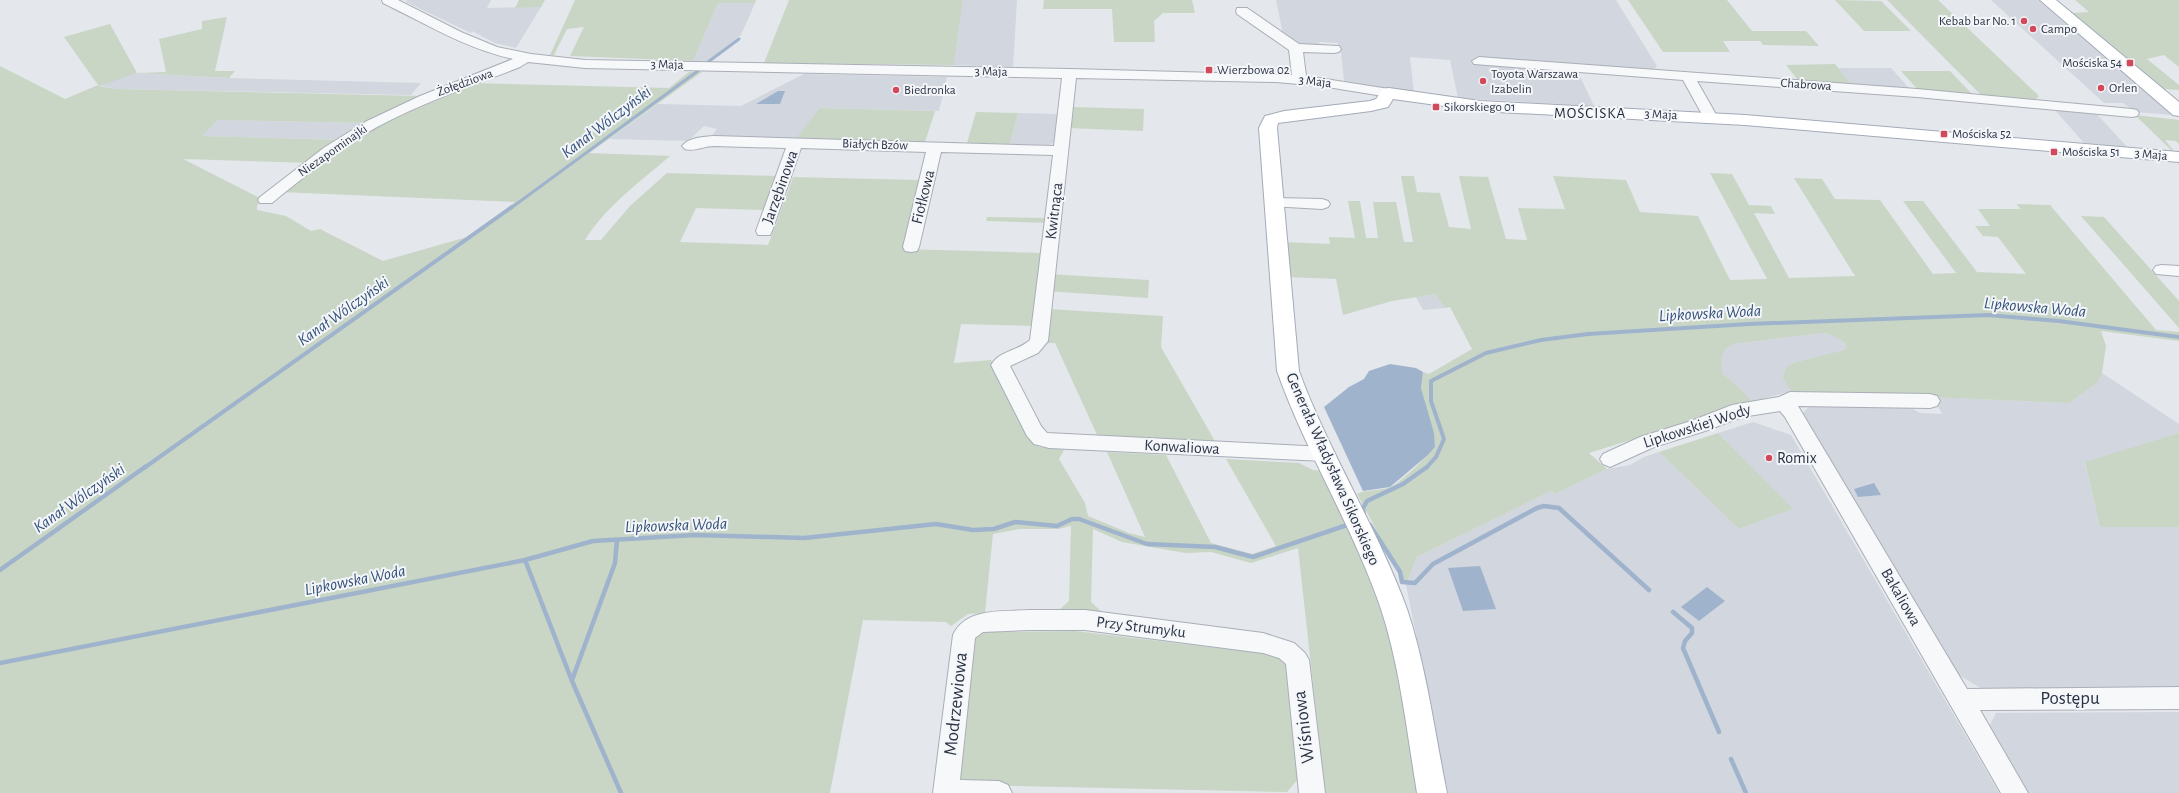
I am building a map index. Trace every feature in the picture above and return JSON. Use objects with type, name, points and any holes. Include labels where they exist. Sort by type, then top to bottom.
[{"type":"main road","points":[[2047,0],[2179,110]]},
{"type":"main road","name":"3 Maja","points":[[1389,93],[1480,106],[1711,118],[2179,158]]},
{"type":"main road","name":"Generała Władysława Sikorskiego","points":[[1389,93],[1382,103],[1371,106],[1284,116],[1271,120],[1268,128],[1275,203],[1286,361],[1295,392],[1375,561],[1394,610],[1406,655],[1432,793]]},
{"type":"street","name":"3 Maja","points":[[388,0],[479,45],[526,57],[584,64],[1070,73],[1299,80],[1389,93]]},
{"type":"street","points":[[1242,11],[1296,48],[1334,49]]},
{"type":"street","points":[[1296,48],[1299,80]]},
{"type":"street","name":"Żołędziowa","points":[[404,108],[438,93],[515,64],[526,57]]},
{"type":"street","name":"Chabrowa","points":[[1479,61],[1917,93],[2132,113]]},
{"type":"street","name":"Kwitnąca","points":[[1040,439],[1034,432],[1000,368],[1003,362],[1011,357],[1034,348],[1039,341],[1070,73]]},
{"type":"street","points":[[1688,76],[1711,118]]},
{"type":"street","name":"Niezapominajki","points":[[266,200],[341,142],[404,108]]},
{"type":"street","name":"Białych Bzów","points":[[690,146],[700,142],[714,141],[796,142],[1062,151]]},
{"type":"street","name":"Jarzębinowa","points":[[764,231],[796,142]]},
{"type":"street","name":"Fiołkowa","points":[[911,247],[935,147]]},
{"type":"street","points":[[1275,203],[1322,204]]},
{"type":"street","points":[[2162,270],[2179,271]]},
{"type":"street","name":"Lipkowskiej Wody","points":[[1610,459],[1647,442],[1698,426],[1739,410],[1784,403],[1790,399],[1930,401]]},
{"type":"street","name":"Bakaliowa","points":[[1784,403],[1792,412],[2015,793]]},
{"type":"street","name":"Konwaliowa","points":[[1040,439],[1092,444],[1325,454]]},
{"type":"street","name":"Przy Strumyku","points":[[979,623],[1029,620],[1086,620],[1263,643],[1286,650],[1297,660]]},
{"type":"street","name":"Modrzewiowa","points":[[947,792],[962,643],[969,629],[979,623]]},
{"type":"street","name":"Wiśniowa","points":[[1297,660],[1312,793]]},
{"type":"street","name":"Postępu","points":[[1961,700],[2179,698]]},
{"type":"street","points":[[947,792],[999,793]]},
{"type":"shaded area","points":[[407,0],[491,0],[487,8],[541,7],[516,48],[495,43],[472,31],[471,33],[406,2]]},
{"type":"shaded area","points":[[963,0],[1017,0],[1013,67],[954,65]]},
{"type":"shaded area","points":[[1276,0],[1616,0],[1657,66],[1653,70],[1577,70],[1594,106],[1458,98],[1450,60],[1410,57],[1414,93],[1344,81],[1341,52],[1339,52],[1338,43],[1319,42],[1320,47],[1296,45],[1283,34]]},
{"type":"shaded area","points":[[1991,0],[2038,0],[2173,115],[2135,112],[2123,103],[2104,103]]},
{"type":"shaded area","points":[[718,3],[755,3],[741,35],[708,61],[693,61]]},
{"type":"shaded area","points":[[1838,68],[1891,68],[1909,88],[1906,90],[1853,86]]},
{"type":"shaded area","points":[[137,73],[229,78],[421,83],[411,95],[116,89],[98,85]]},
{"type":"shaded area","points":[[804,74],[947,77],[939,111],[821,108],[796,138],[714,136],[713,134],[717,129],[704,126],[688,141],[609,139],[658,104],[741,106]]},
{"type":"shaded area","points":[[2054,109],[2095,112],[2127,147],[2084,143]]},
{"type":"shaded area","points":[[1018,113],[1059,114],[1055,142],[1049,145],[1010,144]]},
{"type":"shaded area","points":[[218,120],[368,123],[341,140],[201,136]]},
{"type":"shaded area","points":[[1437,294],[1445,308],[1423,310],[1416,297]]},
{"type":"shaded area","points":[[1822,333],[1841,339],[1846,343],[1846,348],[1826,356],[1793,363],[1784,378],[1791,391],[1752,402],[1744,392],[1722,373],[1722,352],[1726,347],[1733,344]]},
{"type":"shaded area","points":[[2102,373],[2179,424],[2179,433],[2085,463],[2100,527],[2179,527],[2179,687],[1982,689],[1959,675],[1802,414],[1811,404],[1911,408],[1920,413],[1942,414],[1933,397],[2069,403],[2097,383]]},
{"type":"shaded area","points":[[1753,422],[1791,435],[1999,793],[1448,793],[1406,585],[1417,557],[1551,491],[1555,494],[1607,469],[1630,465],[1644,457],[1659,452],[1739,529],[1792,509],[1718,433]]},
{"type":"shaded area","points":[[2179,712],[2179,793],[2028,793],[1989,727],[1996,713]]},
{"type":"green space","points":[[519,0],[545,0],[541,7],[515,8]]},
{"type":"green space","points":[[575,0],[756,0],[755,3],[718,3],[693,61],[570,56],[584,27],[567,29],[554,55],[550,55]]},
{"type":"green space","points":[[789,0],[963,0],[954,65],[764,63]]},
{"type":"green space","points":[[1044,0],[1192,0],[1195,13],[1163,13],[1154,21],[1155,42],[1114,42],[1112,9],[1043,9]]},
{"type":"green space","points":[[1628,0],[1727,0],[1752,31],[1806,31],[1819,46],[1763,45],[1760,41],[1723,41],[1730,52],[1663,52]]},
{"type":"green space","points":[[1835,0],[1881,1],[1911,31],[1864,31]]},
{"type":"green space","points":[[1887,0],[1938,0],[2039,96],[2035,100],[1982,96]]},
{"type":"green space","points":[[2075,0],[2179,0],[2179,67],[2164,55],[2147,59],[2179,85],[2179,90],[2163,89],[2071,13],[2089,12]]},
{"type":"green space","points":[[227,17],[215,71],[235,71],[229,78],[137,73],[166,72],[159,39],[202,29],[202,21]]},
{"type":"green space","points":[[110,24],[137,73],[99,86],[116,89],[422,96],[368,123],[218,120],[202,136],[341,140],[311,163],[183,159],[262,199],[257,206],[257,210],[286,216],[311,231],[320,229],[383,261],[467,237],[515,202],[280,192],[377,123],[469,83],[669,88],[689,72],[702,72],[589,153],[670,156],[613,206],[593,228],[585,240],[601,240],[630,206],[667,173],[777,176],[764,210],[696,208],[680,242],[768,245],[793,177],[919,180],[903,249],[1042,253],[1036,287],[1033,326],[961,324],[954,363],[991,360],[1039,447],[1064,450],[1059,459],[1085,503],[1088,516],[1129,533],[1145,537],[1107,452],[1166,455],[1211,543],[1252,554],[1276,546],[1226,459],[1299,463],[1313,470],[1324,471],[1368,574],[1387,631],[1403,700],[1417,793],[1325,793],[1298,548],[1251,563],[1211,552],[1185,553],[1122,542],[1093,529],[1091,602],[1102,612],[1057,612],[1069,601],[1071,526],[1058,529],[1019,529],[993,534],[985,613],[968,614],[951,626],[946,622],[863,620],[830,793],[0,793],[0,66],[65,99],[98,85],[64,37]]},
{"type":"green space","points":[[1835,64],[1853,86],[1802,82],[1797,79],[1786,65]]},
{"type":"green space","points":[[1901,71],[1950,71],[1971,93],[1969,95],[1919,91]]},
{"type":"green space","points":[[1070,107],[1144,109],[1143,131],[1068,128]]},
{"type":"green space","points":[[820,108],[935,111],[925,142],[796,138]]},
{"type":"green space","points":[[976,112],[1018,113],[1010,144],[967,143]]},
{"type":"green space","points":[[2135,115],[2179,120],[2179,144],[2176,141],[2165,140],[2174,151],[2171,150]]},
{"type":"green space","points":[[1710,173],[1732,174],[1749,205],[1771,206],[1775,214],[1754,213],[1789,278],[1855,276],[1794,178],[1822,179],[1835,199],[1880,200],[1933,274],[1956,273],[1903,201],[1923,201],[1977,272],[2026,274],[1998,237],[1983,236],[1975,226],[1990,226],[1978,209],[2021,209],[2016,204],[2050,205],[2156,330],[2179,332],[2179,341],[2101,331],[2106,346],[2102,373],[2097,383],[2069,403],[1791,391],[1783,378],[1786,368],[1793,363],[1840,351],[1846,348],[1846,343],[1832,335],[1823,333],[1733,344],[1723,352],[1722,373],[1744,392],[1752,402],[1589,453],[1607,469],[1555,494],[1551,491],[1417,557],[1406,585],[1357,494],[1365,491],[1391,487],[1401,480],[1435,447],[1421,388],[1423,372],[1429,374],[1472,349],[1450,307],[1445,308],[1436,294],[1392,301],[1343,315],[1336,279],[1287,277],[1284,242],[1330,244],[1329,237],[1355,238],[1348,201],[1360,201],[1366,238],[1378,238],[1373,202],[1396,202],[1404,242],[1413,242],[1401,176],[1414,176],[1417,192],[1440,193],[1449,227],[1471,229],[1459,176],[1488,177],[1506,239],[1527,240],[1518,208],[1565,209],[1553,176],[1626,180],[1640,212],[1698,216],[1730,280],[1767,279]]},
{"type":"green space","points":[[2081,216],[2104,217],[2179,301],[2179,328]]},
{"type":"green space","points":[[987,217],[1046,218],[1046,223],[986,221]]},
{"type":"green space","points":[[1048,274],[1149,280],[1148,298],[1046,291]]},
{"type":"green space","points":[[1048,309],[1163,316],[1161,347],[1216,443],[1098,437],[1055,343],[1046,343]]},
{"type":"green space","points":[[1718,433],[1793,509],[1739,529],[1659,452]]},
{"type":"green space","points":[[2179,433],[2179,527],[2100,527],[2085,462]]},
{"type":"green space","points":[[1075,631],[1277,655],[1288,665],[1298,779],[1287,792],[968,785],[957,775],[972,640],[983,632]]},
{"type":"water","points":[[778,91],[785,91],[780,104],[756,104]]},
{"type":"water","points":[[1390,364],[1416,368],[1423,372],[1421,388],[1434,433],[1435,447],[1428,455],[1390,487],[1363,491],[1324,407],[1349,387],[1364,379],[1369,371]]},
{"type":"water","points":[[1874,483],[1881,495],[1858,497],[1854,489]]},
{"type":"water","points":[[1480,566],[1496,609],[1463,611],[1448,568]]},
{"type":"water","points":[[1707,587],[1725,601],[1699,621],[1681,607]]},
{"type":"waterway","name":"Kanał Wólczyński","points":[[708,62],[739,39]]},
{"type":"waterway","name":"Kanał Wólczyński","points":[[511,208],[699,70]]},
{"type":"waterway","name":"Kanał Wólczyński","points":[[144,468],[512,207]]},
{"type":"waterway","name":"Lipkowska Woda","points":[[1427,467],[1436,457],[1444,439],[1431,401],[1431,381],[1486,353],[1541,340],[1588,334],[1749,324],[1988,315],[2059,321],[2179,337]]},
{"type":"waterway","name":"Kanał Wólczyński","points":[[0,570],[145,467]]},
{"type":"waterway","name":"Lipkowska Woda","points":[[1364,516],[1363,508],[1367,501],[1403,484],[1427,467]]},
{"type":"waterway","points":[[1370,525],[1400,572],[1402,582],[1415,583],[1433,564],[1537,508],[1544,506],[1559,508],[1649,590]]},
{"type":"waterway","name":"Lipkowska Woda","points":[[525,560],[593,541],[695,535],[804,538],[936,524],[973,530],[994,529],[1015,522],[1057,526],[1072,519],[1079,519],[1147,544],[1215,547],[1253,557],[1350,524]]},
{"type":"waterway","points":[[572,680],[615,563],[617,540]]},
{"type":"waterway","name":"Lipkowska Woda","points":[[0,663],[525,560]]},
{"type":"waterway","points":[[525,560],[572,681],[621,793]]},
{"type":"waterway","points":[[1673,612],[1692,628],[1692,633],[1685,641],[1683,648],[1719,732]]},
{"type":"waterway","points":[[1731,759],[1746,793]]},
{"type":"place","name":"Kebab bar No. 1","points":[[2024,21]]},
{"type":"place","name":"Campo","points":[[2033,29]]},
{"type":"place","name":"Mościska 54","points":[[2130,63]]},
{"type":"place","name":"Wierzbowa 02","points":[[1209,70]]},
{"type":"place","name":"Toyota Warszawa Izabelin","points":[[1483,81]]},
{"type":"place","name":"Orlen","points":[[2101,88]]},
{"type":"place","name":"Biedronka","points":[[896,90]]},
{"type":"place","name":"Sikorskiego 01","points":[[1436,107]]},
{"type":"place","name":"Mościska 52","points":[[1944,134]]},
{"type":"place","name":"Mościska 51","points":[[2054,152]]},
{"type":"place","name":"Romix","points":[[1769,458]]},
{"type":"district","name":"MOŚCISKA","points":[[1590,113]]}]
